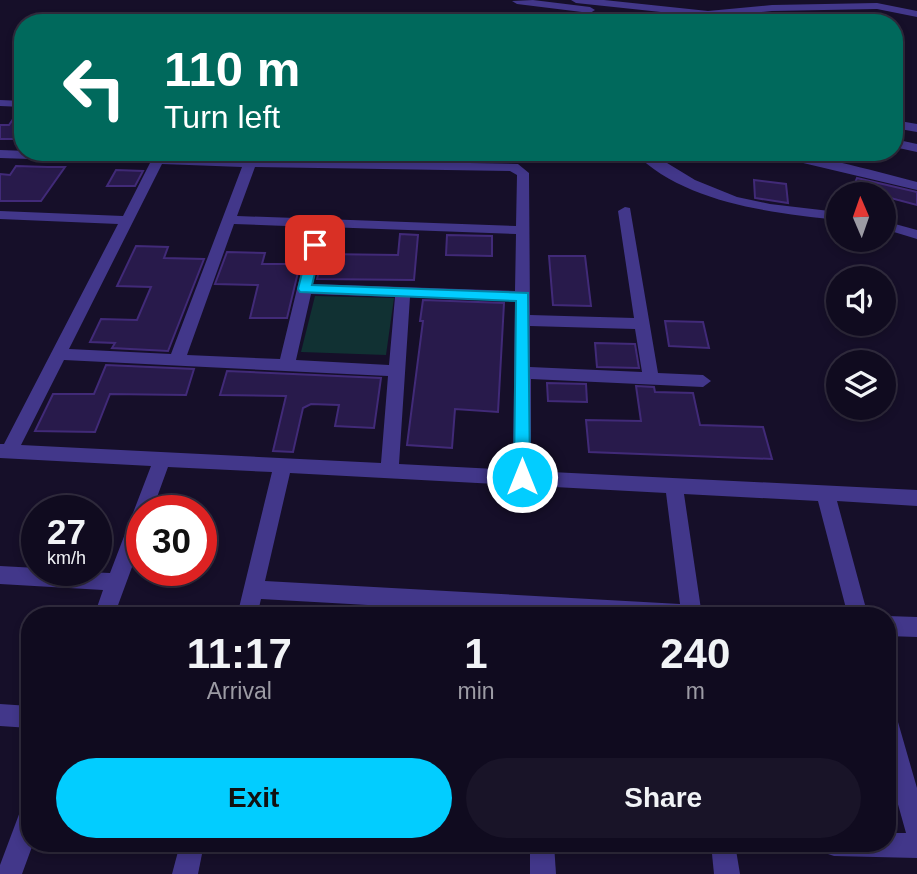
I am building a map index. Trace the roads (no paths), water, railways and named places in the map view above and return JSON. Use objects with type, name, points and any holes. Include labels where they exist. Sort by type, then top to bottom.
[{"type":"street","points":[[576,0],[708,14],[772,8],[877,6],[917,14]]},
{"type":"street","points":[[720,0],[727,13]]},
{"type":"street","points":[[517,1],[625,14]]},
{"type":"street","points":[[157,161],[58,354],[4,451],[917,498]]},
{"type":"street","points":[[189,161],[513,167],[523,173],[522,477]]},
{"type":"street","points":[[654,161],[678,177],[724,197],[771,208],[826,215]]},
{"type":"street","points":[[810,161],[917,186]]},
{"type":"street","points":[[177,359],[250,163]]},
{"type":"street","points":[[625,211],[652,379]]},
{"type":"street","points":[[0,215],[127,220]]},
{"type":"street","points":[[229,220],[523,230]]},
{"type":"street","points":[[286,364],[320,223]]},
{"type":"street","points":[[896,229],[917,235]]},
{"type":"street","points":[[305,289],[523,296]]},
{"type":"street","points":[[389,471],[403,292]]},
{"type":"street","points":[[523,320],[643,324]]},
{"type":"street","points":[[58,354],[397,370]]},
{"type":"street","points":[[523,373],[703,381]]},
{"type":"street","points":[[148,495],[162,459]]},
{"type":"street","points":[[249,607],[283,465]]},
{"type":"street","points":[[674,485],[691,607]]},
{"type":"street","points":[[825,493],[856,607]]},
{"type":"street","points":[[107,607],[126,557]]},
{"type":"street","points":[[0,575],[117,582]]},
{"type":"street","points":[[253,589],[485,607]]},
{"type":"street","points":[[896,626],[917,627]]},
{"type":"street","points":[[0,715],[21,716]]},
{"type":"street","points":[[896,745],[910,781],[917,831]]},
{"type":"street","points":[[9,874],[21,842]]},
{"type":"street","points":[[896,845],[917,846]]},
{"type":"street","points":[[185,874],[190,852]]},
{"type":"street","points":[[542,852],[543,874]]},
{"type":"street","points":[[724,852],[727,874]]}]
